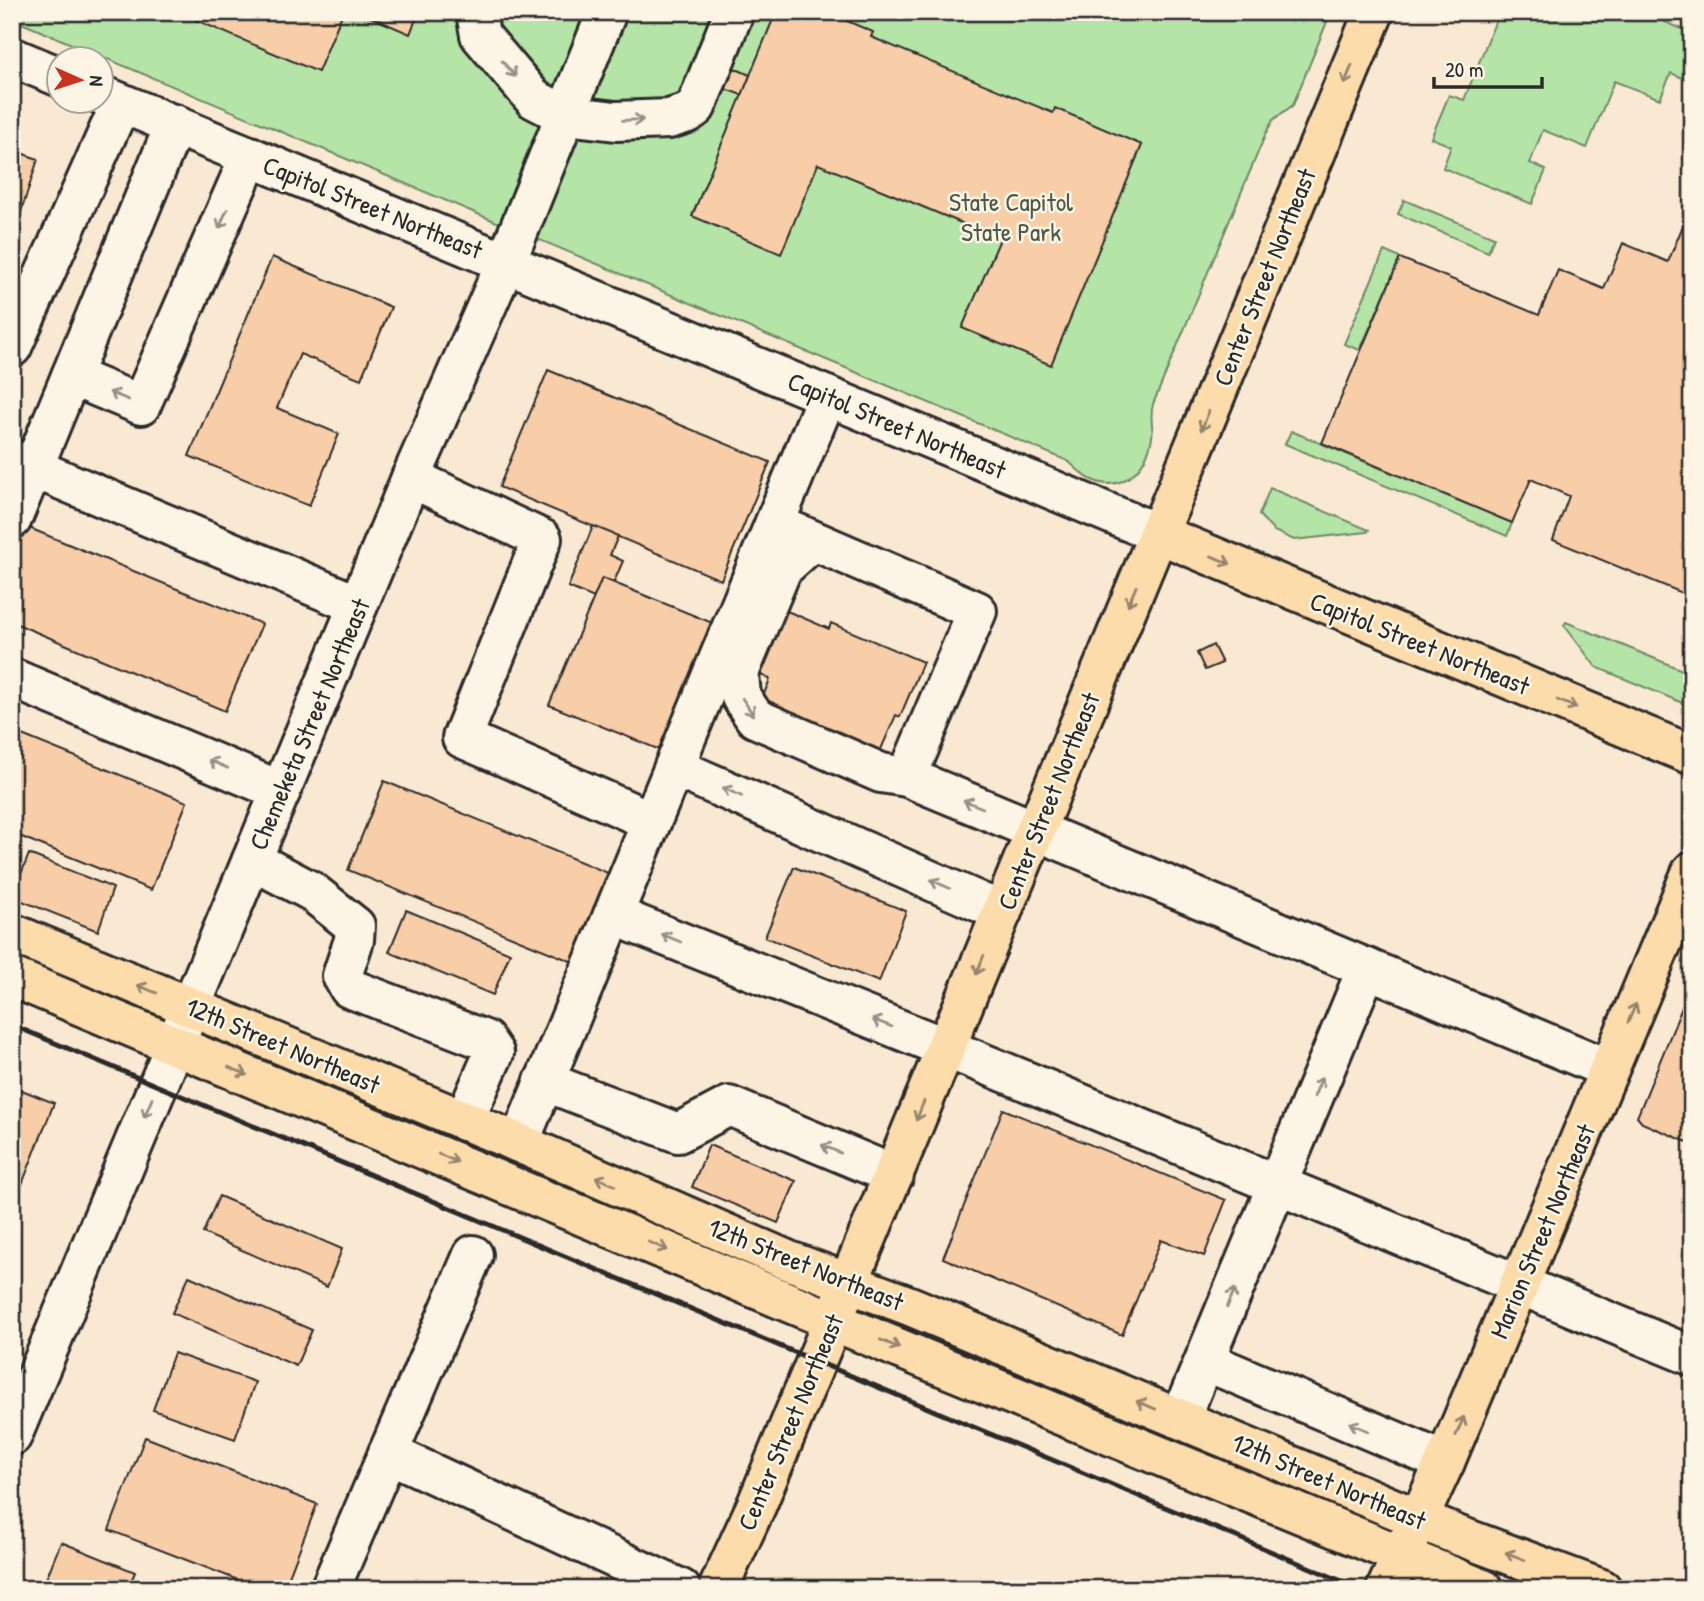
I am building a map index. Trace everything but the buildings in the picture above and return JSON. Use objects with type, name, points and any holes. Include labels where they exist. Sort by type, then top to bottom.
[{"type":"main road","name":"Center Street Northeast","points":[[718,1589],[757,1504],[834,1320],[1374,12]]},
{"type":"main road","name":"Capitol Street Northeast","points":[[1159,534],[1692,755]]},
{"type":"main road","name":"Marion Street Northeast","points":[[1394,1572],[1445,1462],[1692,871]]},
{"type":"main road","name":"12th Street Northeast","points":[[12,933],[519,1143],[787,1260],[849,1282],[1419,1519],[1602,1589]]},
{"type":"main road","name":"12th Street Northeast","points":[[12,977],[834,1320],[1394,1572],[1483,1589]]},
{"type":"street","points":[[476,12],[480,35],[534,99],[565,115],[616,121],[669,119],[688,113],[696,107],[734,12]]},
{"type":"street","name":"Chemeketa Street Northeast","points":[[12,1436],[411,478],[506,262],[607,12]]},
{"type":"street","points":[[12,57],[46,71]]},
{"type":"street","name":"Capitol Street Northeast","points":[[116,101],[1159,534]]},
{"type":"street","points":[[12,347],[104,116]]},
{"type":"street","points":[[12,519],[23,464],[71,376],[175,124]]},
{"type":"street","points":[[71,376],[141,405],[250,156]]},
{"type":"street","points":[[519,1143],[827,396]]},
{"type":"street","points":[[23,464],[358,605]]},
{"type":"street","points":[[411,478],[542,540],[462,738],[651,821]]},
{"type":"street","points":[[775,523],[977,611],[907,777]]},
{"type":"street","points":[[775,523],[782,569]]},
{"type":"street","points":[[813,541],[782,569],[739,673],[741,697],[755,718],[881,774],[907,777],[1609,1069]]},
{"type":"street","points":[[12,678],[281,791]]},
{"type":"street","points":[[674,767],[1002,912]]},
{"type":"street","points":[[252,860],[311,891],[355,926],[354,940],[342,976],[349,988],[485,1040],[494,1053],[464,1121]]},
{"type":"street","points":[[613,915],[946,1048],[1692,1356]]},
{"type":"street","points":[[1180,1419],[1367,968]]},
{"type":"street","points":[[544,1081],[678,1133],[729,1105],[894,1175]]},
{"type":"street","points":[[330,1589],[472,1255]]},
{"type":"street","points":[[1205,1361],[1445,1462]]},
{"type":"street","points":[[388,1453],[681,1589]]},
{"type":"green space","name":"State Capitol State Park","points":[[12,12],[1331,12],[1293,105],[1273,120],[1266,133],[1153,404],[1152,437],[1145,459],[1131,476],[1112,484],[1090,479],[1068,461],[116,63],[116,46],[77,46],[12,19]]},
{"type":"green space","points":[[1508,12],[1641,12],[1692,33],[1692,82],[1671,73],[1660,99],[1614,81],[1587,148],[1543,130],[1530,163],[1546,170],[1532,204],[1443,168],[1451,146],[1431,138],[1449,95],[1464,100],[1498,15],[1511,19],[1513,14]]},
{"type":"green space","points":[[1404,200],[1494,237],[1488,252],[1398,214]]},
{"type":"green space","points":[[1384,251],[1400,258],[1360,350],[1344,344]]},
{"type":"green space","points":[[1291,431],[1512,523],[1507,536],[1285,444]]},
{"type":"green space","points":[[1270,488],[1369,530],[1294,540],[1274,531],[1259,515]]},
{"type":"green space","points":[[1566,622],[1692,674],[1692,707],[1596,667],[1564,625]]},
{"type":"railway","points":[[12,1025],[1361,1589]]}]
